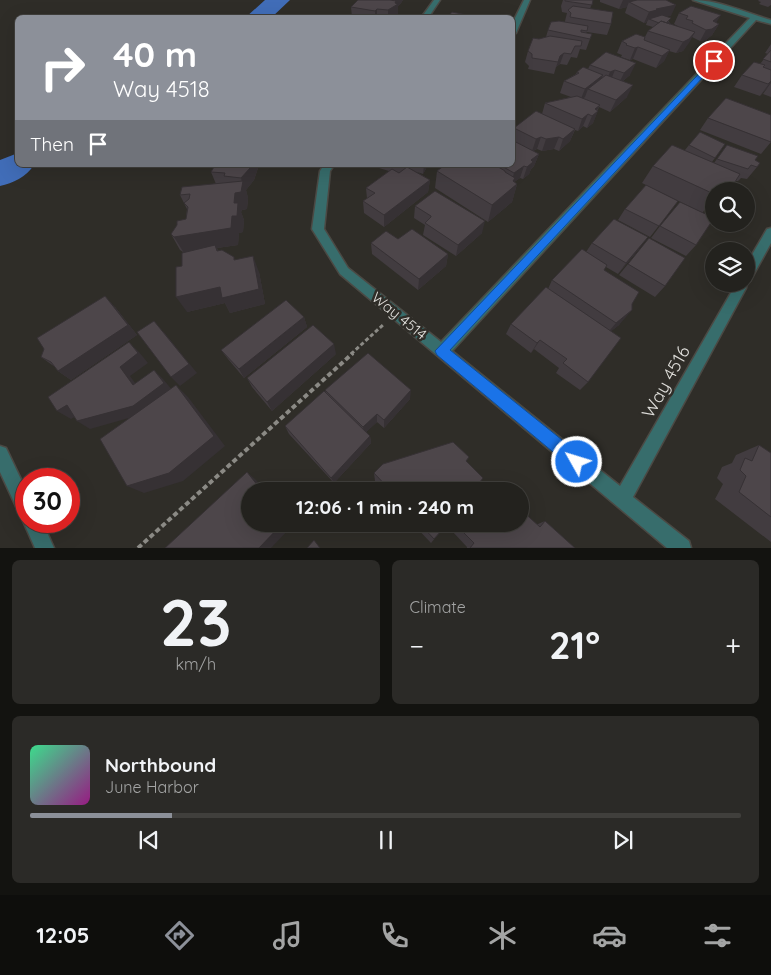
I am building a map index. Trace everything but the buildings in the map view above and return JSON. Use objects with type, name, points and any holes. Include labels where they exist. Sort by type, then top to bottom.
[{"type":"street","points":[[426,15],[436,0]]},
{"type":"street","points":[[515,26],[527,0]]},
{"type":"street","points":[[696,0],[771,22]]},
{"type":"street","points":[[442,351],[755,17]]},
{"type":"street","name":"Way 4514","points":[[328,167],[318,229],[344,271],[682,548]]},
{"type":"street","points":[[755,261],[771,232]]},
{"type":"street","name":"Way 4516","points":[[622,499],[738,292]]},
{"type":"street","points":[[0,454],[15,486]]},
{"type":"street","points":[[38,533],[45,548]]},
{"type":"path","points":[[138,548],[395,313]]},
{"type":"waterway","points":[[260,15],[279,0]]},
{"type":"waterway","points":[[0,175],[15,166]]},
{"type":"route","points":[[577,462],[442,351],[714,61]]}]
